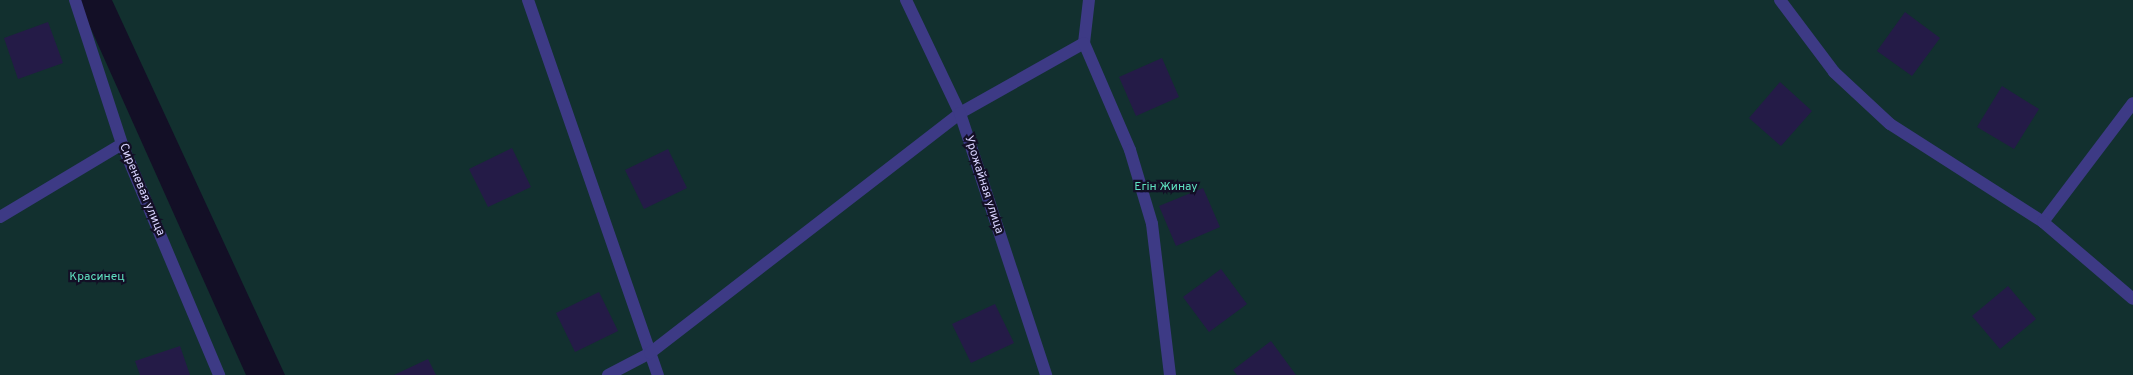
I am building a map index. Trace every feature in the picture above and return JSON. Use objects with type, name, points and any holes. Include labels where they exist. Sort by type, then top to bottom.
[{"type":"street","name":"Сиреневая улица","points":[[75,0],[122,144],[219,375]]},
{"type":"street","points":[[528,0],[658,375]]},
{"type":"street","name":"Урожайная улица","points":[[906,0],[960,113],[1046,375]]},
{"type":"street","points":[[1089,0],[1084,43],[1130,150],[1152,224],[1170,375]]},
{"type":"street","points":[[1780,0],[1834,72],[1890,124],[2043,222],[2133,299]]},
{"type":"street","points":[[608,375],[650,353],[960,113],[1084,43]]},
{"type":"street","points":[[2043,222],[2133,102]]},
{"type":"street","points":[[0,217],[122,144]]},
{"type":"green space","name":"Красинец","points":[[0,0],[78,0],[246,375],[0,375]]},
{"type":"green space","name":"Егін Жинау","points":[[112,0],[2133,0],[2133,375],[285,375]]},
{"type":"building","points":[[1905,12],[1940,38],[1912,76],[1877,51]]},
{"type":"building","points":[[48,22],[63,63],[18,79],[4,38]]},
{"type":"building","points":[[1162,58],[1179,97],[1136,116],[1119,77]]},
{"type":"building","points":[[1780,82],[1812,111],[1781,146],[1749,118]]},
{"type":"building","points":[[2002,86],[2039,109],[2014,149],[1977,127]]},
{"type":"building","points":[[512,148],[531,187],[488,207],[469,169]]},
{"type":"building","points":[[668,149],[687,188],[644,209],[625,170]]},
{"type":"building","points":[[1203,188],[1220,227],[1176,246],[1159,206]]},
{"type":"building","points":[[1221,269],[1247,304],[1209,332],[1183,297]]},
{"type":"building","points":[[2008,286],[2036,319],[2000,349],[1972,316]]},
{"type":"building","points":[[599,292],[618,331],[575,352],[556,313]]},
{"type":"building","points":[[995,304],[1014,343],[971,363],[952,324]]},
{"type":"building","points":[[1271,341],[1296,375],[1237,375],[1233,370]]},
{"type":"building","points":[[180,346],[190,375],[140,375],[135,361]]},
{"type":"building","points":[[428,359],[436,375],[394,375]]}]
